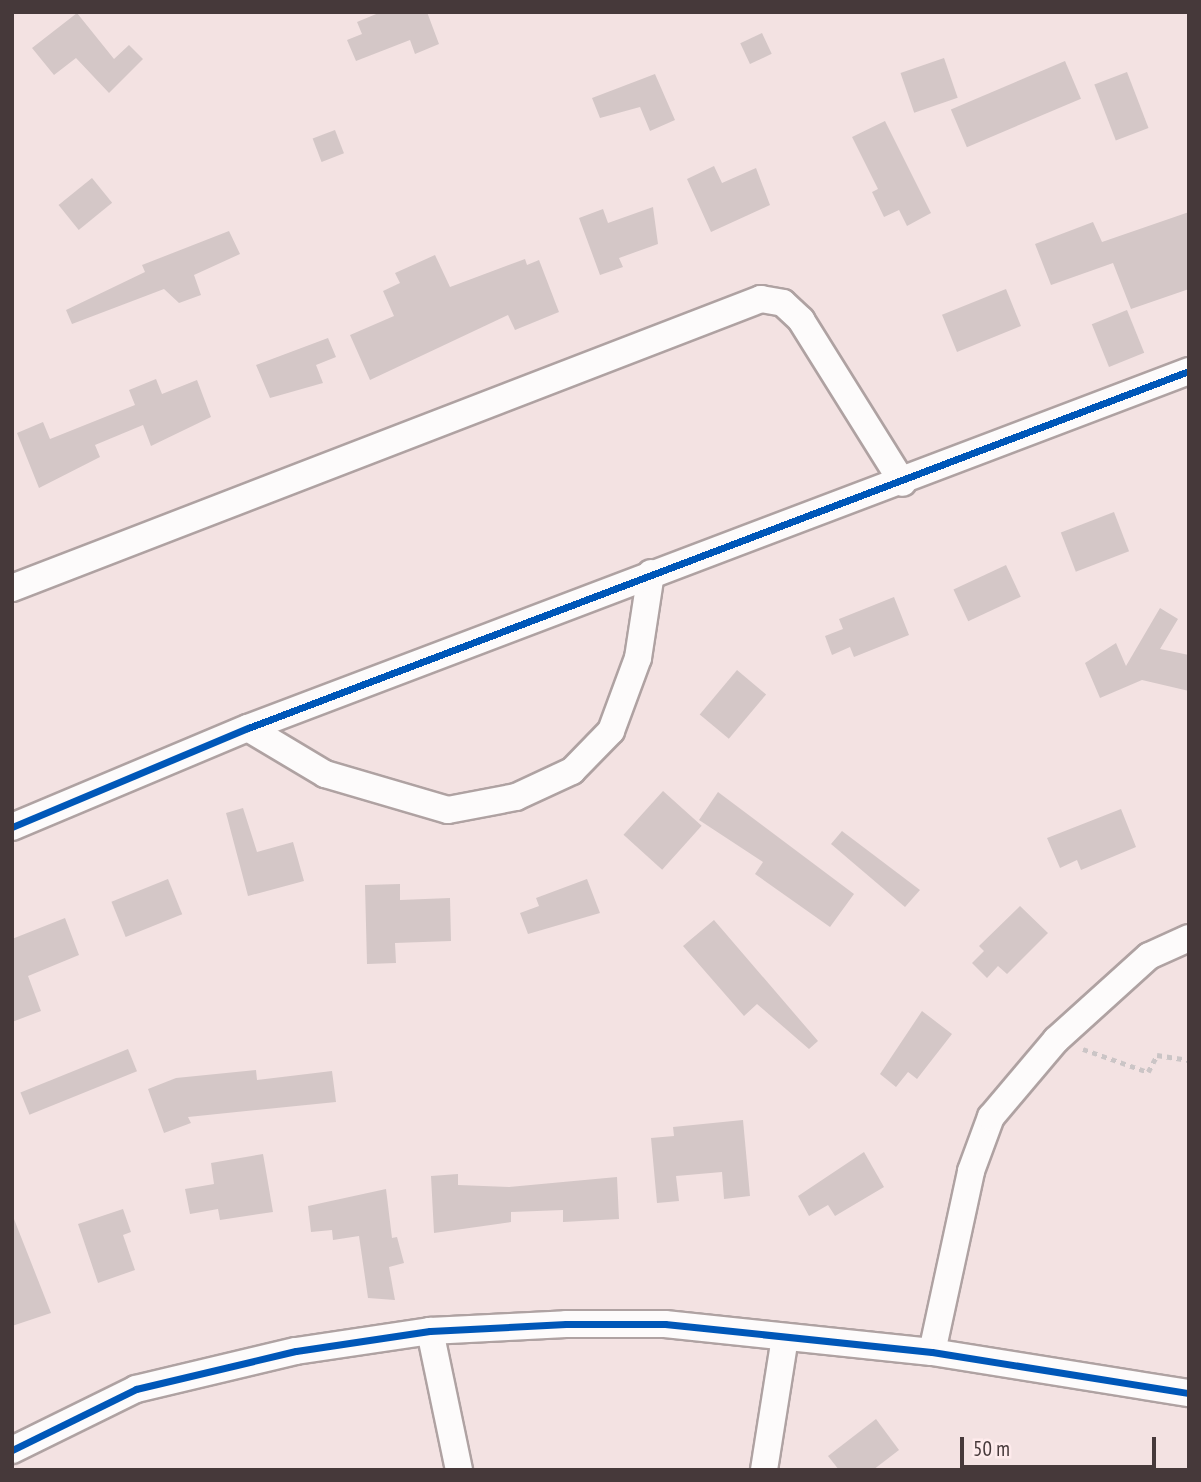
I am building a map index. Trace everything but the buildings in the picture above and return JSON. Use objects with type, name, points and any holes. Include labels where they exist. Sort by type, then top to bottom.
[{"type":"street","points":[[12,588],[761,299],[783,303],[802,320],[903,483]]},
{"type":"street","points":[[13,825],[248,728],[651,573],[903,483],[1189,371]]},
{"type":"street","points":[[248,728],[325,774],[448,810],[516,797],[572,771],[611,731],[638,658],[651,573]]},
{"type":"street","points":[[932,1352],[971,1171],[991,1117],[1056,1040],[1149,956],[1189,937]]},
{"type":"street","points":[[12,1450],[136,1389],[296,1351],[430,1331],[665,1324],[932,1352],[1189,1393]]},
{"type":"street","points":[[430,1331],[459,1470]]},
{"type":"street","points":[[764,1470],[785,1338]]},
{"type":"path","points":[[1056,1040],[1148,1072],[1157,1055],[1189,1060]]},
{"type":"cycle path","points":[[12,827],[248,728],[1189,371]]},
{"type":"cycle path","points":[[12,1450],[136,1389],[296,1351],[430,1331],[566,1324],[665,1324],[932,1352],[1189,1393]]}]
